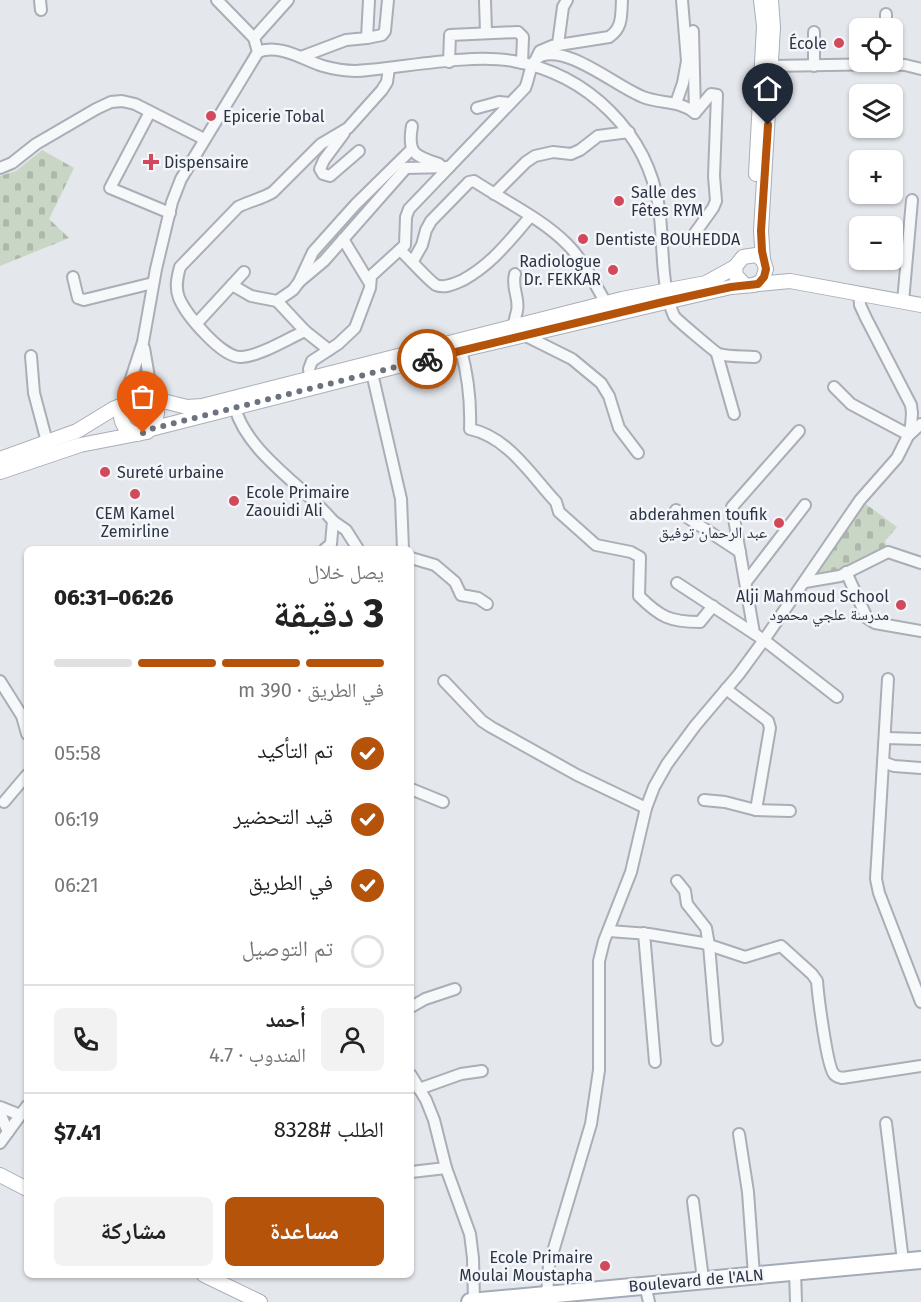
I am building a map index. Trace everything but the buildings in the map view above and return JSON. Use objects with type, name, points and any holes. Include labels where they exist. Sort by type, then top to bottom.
[{"type":"main road","points":[[752,284],[764,277],[761,231],[767,75],[761,0]]},
{"type":"main road","points":[[752,284],[736,276],[739,262],[749,250],[753,228],[774,17],[771,0]]},
{"type":"main road","points":[[0,459],[77,431],[112,409],[137,397],[187,407],[202,405],[310,377],[668,296],[706,283],[751,254],[790,281]]},
{"type":"main road","points":[[0,472],[61,451],[461,350],[606,303],[790,281],[921,305]]},
{"type":"main road","points":[[125,403],[121,416],[123,425],[130,431],[145,431],[158,417],[156,408],[150,401]]},
{"type":"main road","points":[[0,1175],[24,1187]]},
{"type":"main road","name":"Boulevard de l'ALN","points":[[472,1302],[921,1260]]},
{"type":"main road","points":[[210,1278],[260,1302]]},
{"type":"street","points":[[255,38],[288,0]]},
{"type":"street","points":[[367,38],[369,0]]},
{"type":"street","points":[[301,57],[346,40],[382,35],[386,31],[388,0]]},
{"type":"street","points":[[485,0],[486,33]]},
{"type":"street","points":[[558,44],[563,7],[567,0]]},
{"type":"street","points":[[530,63],[545,47],[609,37],[615,33],[620,23],[622,0]]},
{"type":"street","points":[[676,103],[687,61],[682,0]]},
{"type":"street","points":[[220,1],[255,38],[258,52]]},
{"type":"street","points":[[693,31],[695,113]]},
{"type":"street","points":[[814,32],[814,66]]},
{"type":"street","points":[[369,282],[371,276],[405,245],[406,217],[409,209],[525,88],[530,63],[521,34],[486,33],[450,35],[449,62]]},
{"type":"street","points":[[125,403],[143,342],[153,283],[181,179],[258,52],[265,49],[301,57],[323,66],[362,71],[478,58],[530,63],[564,77],[588,92],[621,121],[648,167],[658,205],[668,296],[680,324],[700,337],[717,354],[734,414]]},
{"type":"street","points":[[530,63],[543,55],[565,57],[640,96],[686,106],[695,113]]},
{"type":"street","points":[[767,75],[814,66],[849,65]]},
{"type":"street","points":[[903,65],[921,69]]},
{"type":"street","points":[[359,151],[330,176],[323,174],[320,169],[348,128],[382,90],[387,82],[389,68]]},
{"type":"street","points":[[690,240],[714,208],[716,201],[714,176],[717,95],[711,94],[695,113]]},
{"type":"street","points":[[0,168],[12,163],[36,144],[111,102],[122,101],[135,104],[204,139]]},
{"type":"street","points":[[477,108],[493,103],[510,103]]},
{"type":"street","points":[[150,112],[110,188],[170,213]]},
{"type":"street","points":[[412,126],[411,150],[416,156],[449,167]]},
{"type":"street","points":[[305,331],[252,355],[231,356],[221,349],[197,323],[179,297],[177,278],[180,267],[225,218],[238,207],[264,198],[273,192],[321,144],[348,128]]},
{"type":"street","points":[[494,194],[526,162],[536,156],[553,152],[571,154],[598,136],[629,132]]},
{"type":"street","points":[[277,301],[293,290],[299,282],[313,252],[356,204],[411,150]]},
{"type":"street","points":[[0,159],[12,163]]},
{"type":"street","points":[[299,282],[324,261],[406,168],[449,167]]},
{"type":"street","points":[[413,261],[431,221],[469,182],[474,181],[568,245],[583,264],[606,303]]},
{"type":"street","points":[[903,302],[912,200]]},
{"type":"street","points":[[400,250],[435,285],[455,284],[482,270],[530,217]]},
{"type":"street","points":[[909,232],[921,233]]},
{"type":"street","points":[[310,377],[309,369],[312,361],[355,328],[370,288],[369,282],[343,239]]},
{"type":"street","points":[[197,323],[244,272]]},
{"type":"street","points":[[515,274],[513,283],[518,310],[514,316],[519,331],[572,359],[601,383],[609,396],[619,428],[638,453]]},
{"type":"street","points":[[73,277],[78,298],[84,300],[153,283]]},
{"type":"street","points":[[232,285],[251,296],[277,301],[305,331],[329,350]]},
{"type":"street","points":[[547,1295],[549,1264],[595,1105],[599,1070],[599,961],[631,872],[646,808],[654,787],[694,726],[764,640],[860,500],[897,458],[909,435],[911,405],[866,318],[860,304],[859,293]]},
{"type":"street","points":[[143,342],[151,389],[150,401]]},
{"type":"street","points":[[461,350],[467,373],[471,408],[470,429],[481,431],[497,439],[507,448],[556,502],[559,512],[596,545],[631,552],[640,557],[639,596],[665,618],[700,622],[713,606]]},
{"type":"street","points":[[717,354],[755,357]]},
{"type":"street","points":[[31,357],[34,393],[47,442]]},
{"type":"street","points":[[372,373],[401,499],[403,546]]},
{"type":"street","points":[[834,387],[851,404],[909,435]]},
{"type":"street","points":[[235,408],[243,429],[262,451],[333,521],[346,530],[356,546]]},
{"type":"street","points":[[909,435],[921,424]]},
{"type":"street","points":[[754,633],[732,507],[798,431]]},
{"type":"street","points":[[746,582],[806,505]]},
{"type":"street","points":[[676,510],[740,552]]},
{"type":"street","points":[[329,546],[331,544],[333,521]]},
{"type":"street","points":[[805,582],[840,576],[888,552],[921,562]]},
{"type":"street","points":[[414,559],[435,565],[455,582],[461,595],[478,598],[487,604]]},
{"type":"street","points":[[846,572],[867,618],[875,623],[921,631]]},
{"type":"street","points":[[677,583],[764,640],[837,697]]},
{"type":"street","points":[[888,679],[876,879],[921,1002]]},
{"type":"street","points":[[0,681],[22,716],[24,723]]},
{"type":"street","points":[[444,681],[491,727],[577,775],[646,808]]},
{"type":"street","points":[[726,689],[768,721],[770,728],[756,810]]},
{"type":"street","points":[[885,738],[921,739]]},
{"type":"street","points":[[883,762],[894,766],[921,768]]},
{"type":"street","points":[[4,801],[24,778]]},
{"type":"street","points":[[414,790],[443,802]]},
{"type":"street","points":[[704,800],[726,802],[756,810],[790,812]]},
{"type":"street","points":[[677,881],[684,891],[687,904],[706,928],[717,1040]]},
{"type":"street","points":[[609,931],[644,933],[709,945],[745,957],[781,946],[817,981],[832,1073],[836,1077],[921,1066]]},
{"type":"street","points":[[644,933],[655,1062]]},
{"type":"street","points":[[414,1005],[455,989]]},
{"type":"street","points":[[419,1089],[461,1074],[482,1071]]},
{"type":"street","points":[[414,1080],[434,1120],[446,1168],[470,1234],[473,1258],[472,1302]]},
{"type":"street","points":[[0,1107],[24,1110]]},
{"type":"street","points":[[0,1143],[24,1110]]},
{"type":"street","points":[[0,1113],[8,1131]]},
{"type":"street","points":[[886,1123],[903,1261]]},
{"type":"street","points":[[740,1134],[748,1192],[754,1275]]},
{"type":"street","points":[[414,1172],[446,1168]]},
{"type":"street","points":[[693,1201],[703,1280]]},
{"type":"street","points":[[795,1271],[796,1302]]},
{"type":"street","points":[[645,1285],[649,1302]]},
{"type":"green space","points":[[42,150],[74,168],[49,219],[69,238],[0,266],[0,176],[16,171]]},
{"type":"green space","points":[[863,502],[897,527],[885,541],[887,547],[839,572],[818,576],[815,574]]},
{"type":"way so far","points":[[143,433],[151,429],[427,359]]},
{"type":"place","name":"École","points":[[839,43]]},
{"type":"place","name":"Epicerie Tobal","points":[[211,116]]},
{"type":"place","name":"Dispensaire","points":[[151,162]]},
{"type":"place","name":"Salle des Fêtes RYM","points":[[619,201]]},
{"type":"place","name":"Dentiste BOUHEDDA","points":[[583,239]]},
{"type":"place","name":"Radiologue Dr. FEKKAR","points":[[613,270]]},
{"type":"place","name":"Sureté urbaine","points":[[105,472]]},
{"type":"place","name":"CEM Kamel Zemirline","points":[[135,494]]},
{"type":"place","name":"Ecole Primaire Zaouidi Ali","points":[[234,501]]},
{"type":"place","name":"abderahmen toufik عبد الرحمان توفيق","points":[[779,523]]},
{"type":"place","name":"Alji Mahmoud School مدرسة علجي محمود","points":[[901,605]]},
{"type":"place","name":"Ecole Primaire Moulai Moustapha","points":[[605,1266]]},
{"type":"route","points":[[427,359],[663,302],[731,287],[758,284],[766,273],[761,231],[768,125]]}]
